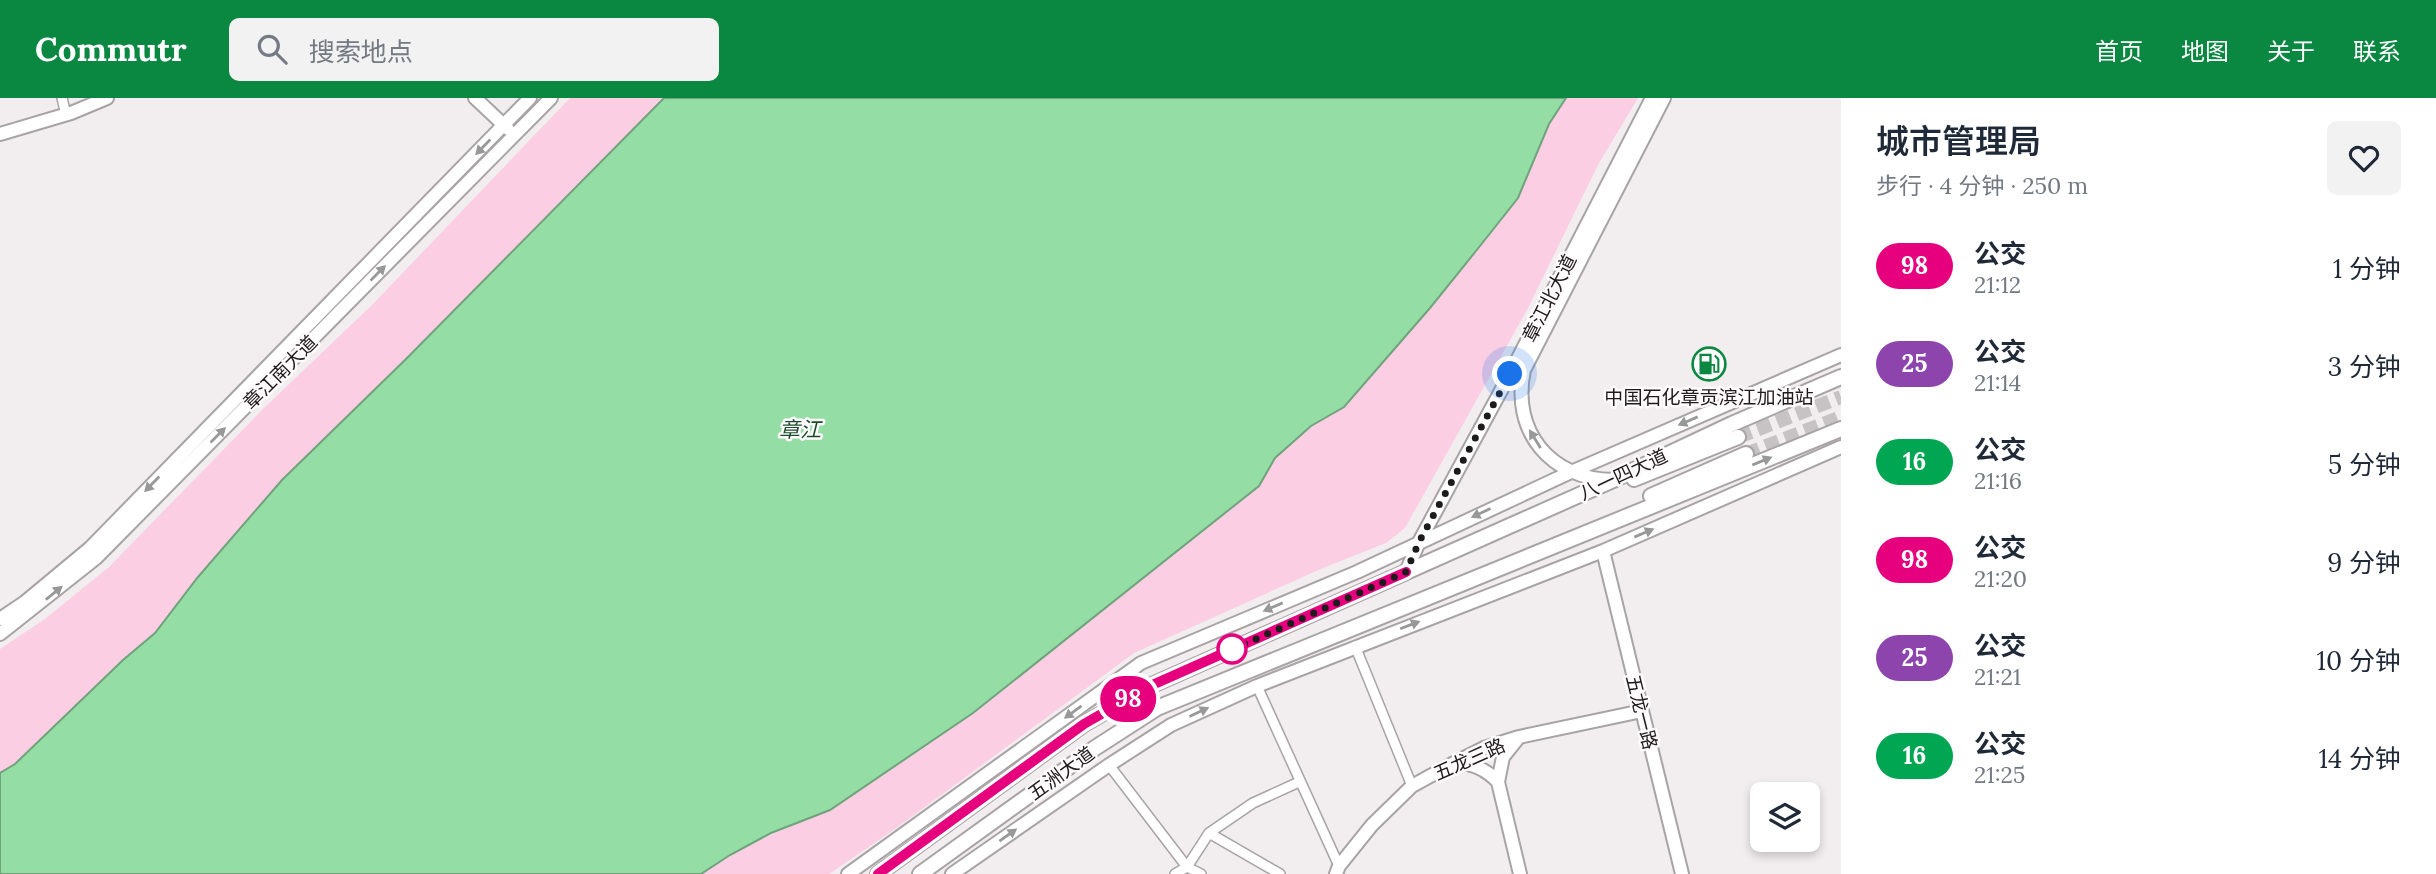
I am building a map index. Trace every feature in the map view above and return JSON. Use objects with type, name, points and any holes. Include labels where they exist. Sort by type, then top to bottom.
[{"type":"main road","name":"八一四大道","points":[[1406,572],[1841,377]]},
{"type":"main road","name":"八一四大道","points":[[1403,606],[1841,429]]},
{"type":"main road","points":[[1406,572],[1738,437]]},
{"type":"main road","points":[[1403,606],[1746,454]]},
{"type":"main road","name":"五洲大道","points":[[878,874],[1084,724],[1150,686],[1406,572]]},
{"type":"main road","name":"五洲大道","points":[[920,874],[1095,748],[1157,708],[1403,606]]},
{"type":"street","points":[[62,98],[66,115]]},
{"type":"street","points":[[0,134],[66,115],[107,98]]},
{"type":"street","points":[[475,98],[514,135]]},
{"type":"street","name":"章江南大道","points":[[0,619],[90,548],[530,98]]},
{"type":"street","name":"章江南大道","points":[[0,634],[96,558],[551,98]]},
{"type":"street","name":"章江北大道","points":[[1406,572],[1419,542],[1510,374],[1652,98]]},
{"type":"street","name":"章江北大道","points":[[1570,472],[1548,456],[1528,427],[1521,393],[1524,370],[1664,98]]},
{"type":"street","points":[[848,874],[1141,663],[1357,572],[1570,472],[1841,357]]},
{"type":"street","points":[[952,874],[1171,725],[1355,646],[1603,551],[1841,447]]},
{"type":"street","points":[[1570,472],[1589,478],[1613,480]]},
{"type":"street","name":"五龙一路","points":[[1603,551],[1682,874]]},
{"type":"street","points":[[1355,646],[1412,786]]},
{"type":"street","points":[[1257,686],[1338,870]]},
{"type":"street","name":"五龙三路","points":[[1338,870],[1372,825],[1412,786],[1452,764],[1484,748],[1520,737],[1642,711]]},
{"type":"street","points":[[1520,737],[1503,757],[1497,782],[1520,874]]},
{"type":"street","points":[[1452,764],[1475,766],[1497,782]]},
{"type":"street","points":[[1109,765],[1187,867],[1202,874]]},
{"type":"street","points":[[1175,874],[1187,867],[1209,833],[1253,803],[1299,782]]},
{"type":"street","points":[[1209,833],[1280,874]]},
{"type":"shaded area","points":[[570,98],[664,98],[406,359],[282,480],[198,577],[155,633],[123,660],[15,764],[0,773],[0,649],[45,619],[109,567],[263,409],[372,305]]},
{"type":"shaded area","points":[[1566,98],[1638,98],[1599,163],[1527,310],[1405,528],[1386,543],[1323,568],[1134,653],[895,829],[829,874],[701,874],[764,838],[830,810],[1259,486],[1275,458],[1311,426],[1344,407],[1430,308],[1518,198],[1549,124]]},
{"type":"water","name":"章江","points":[[664,98],[1566,98],[1549,124],[1518,198],[1430,308],[1344,407],[1311,426],[1275,458],[1259,486],[973,713],[830,810],[771,833],[701,874],[0,874],[0,773],[15,764],[123,660],[155,633],[198,577],[282,480],[406,359]]},
{"type":"tunnel","points":[[1738,437],[1841,397]]},
{"type":"tunnel","points":[[1746,454],[1841,417]]},
{"type":"bus line","name":"98","points":[[878,874],[1084,724],[1150,686],[1406,572]]},
{"type":"place","name":"中国石化章贡滨江加油站","points":[[1709,364]]},
{"type":"route","points":[[1232,649],[1227,652],[1406,572],[1419,542],[1510,374]]}]
